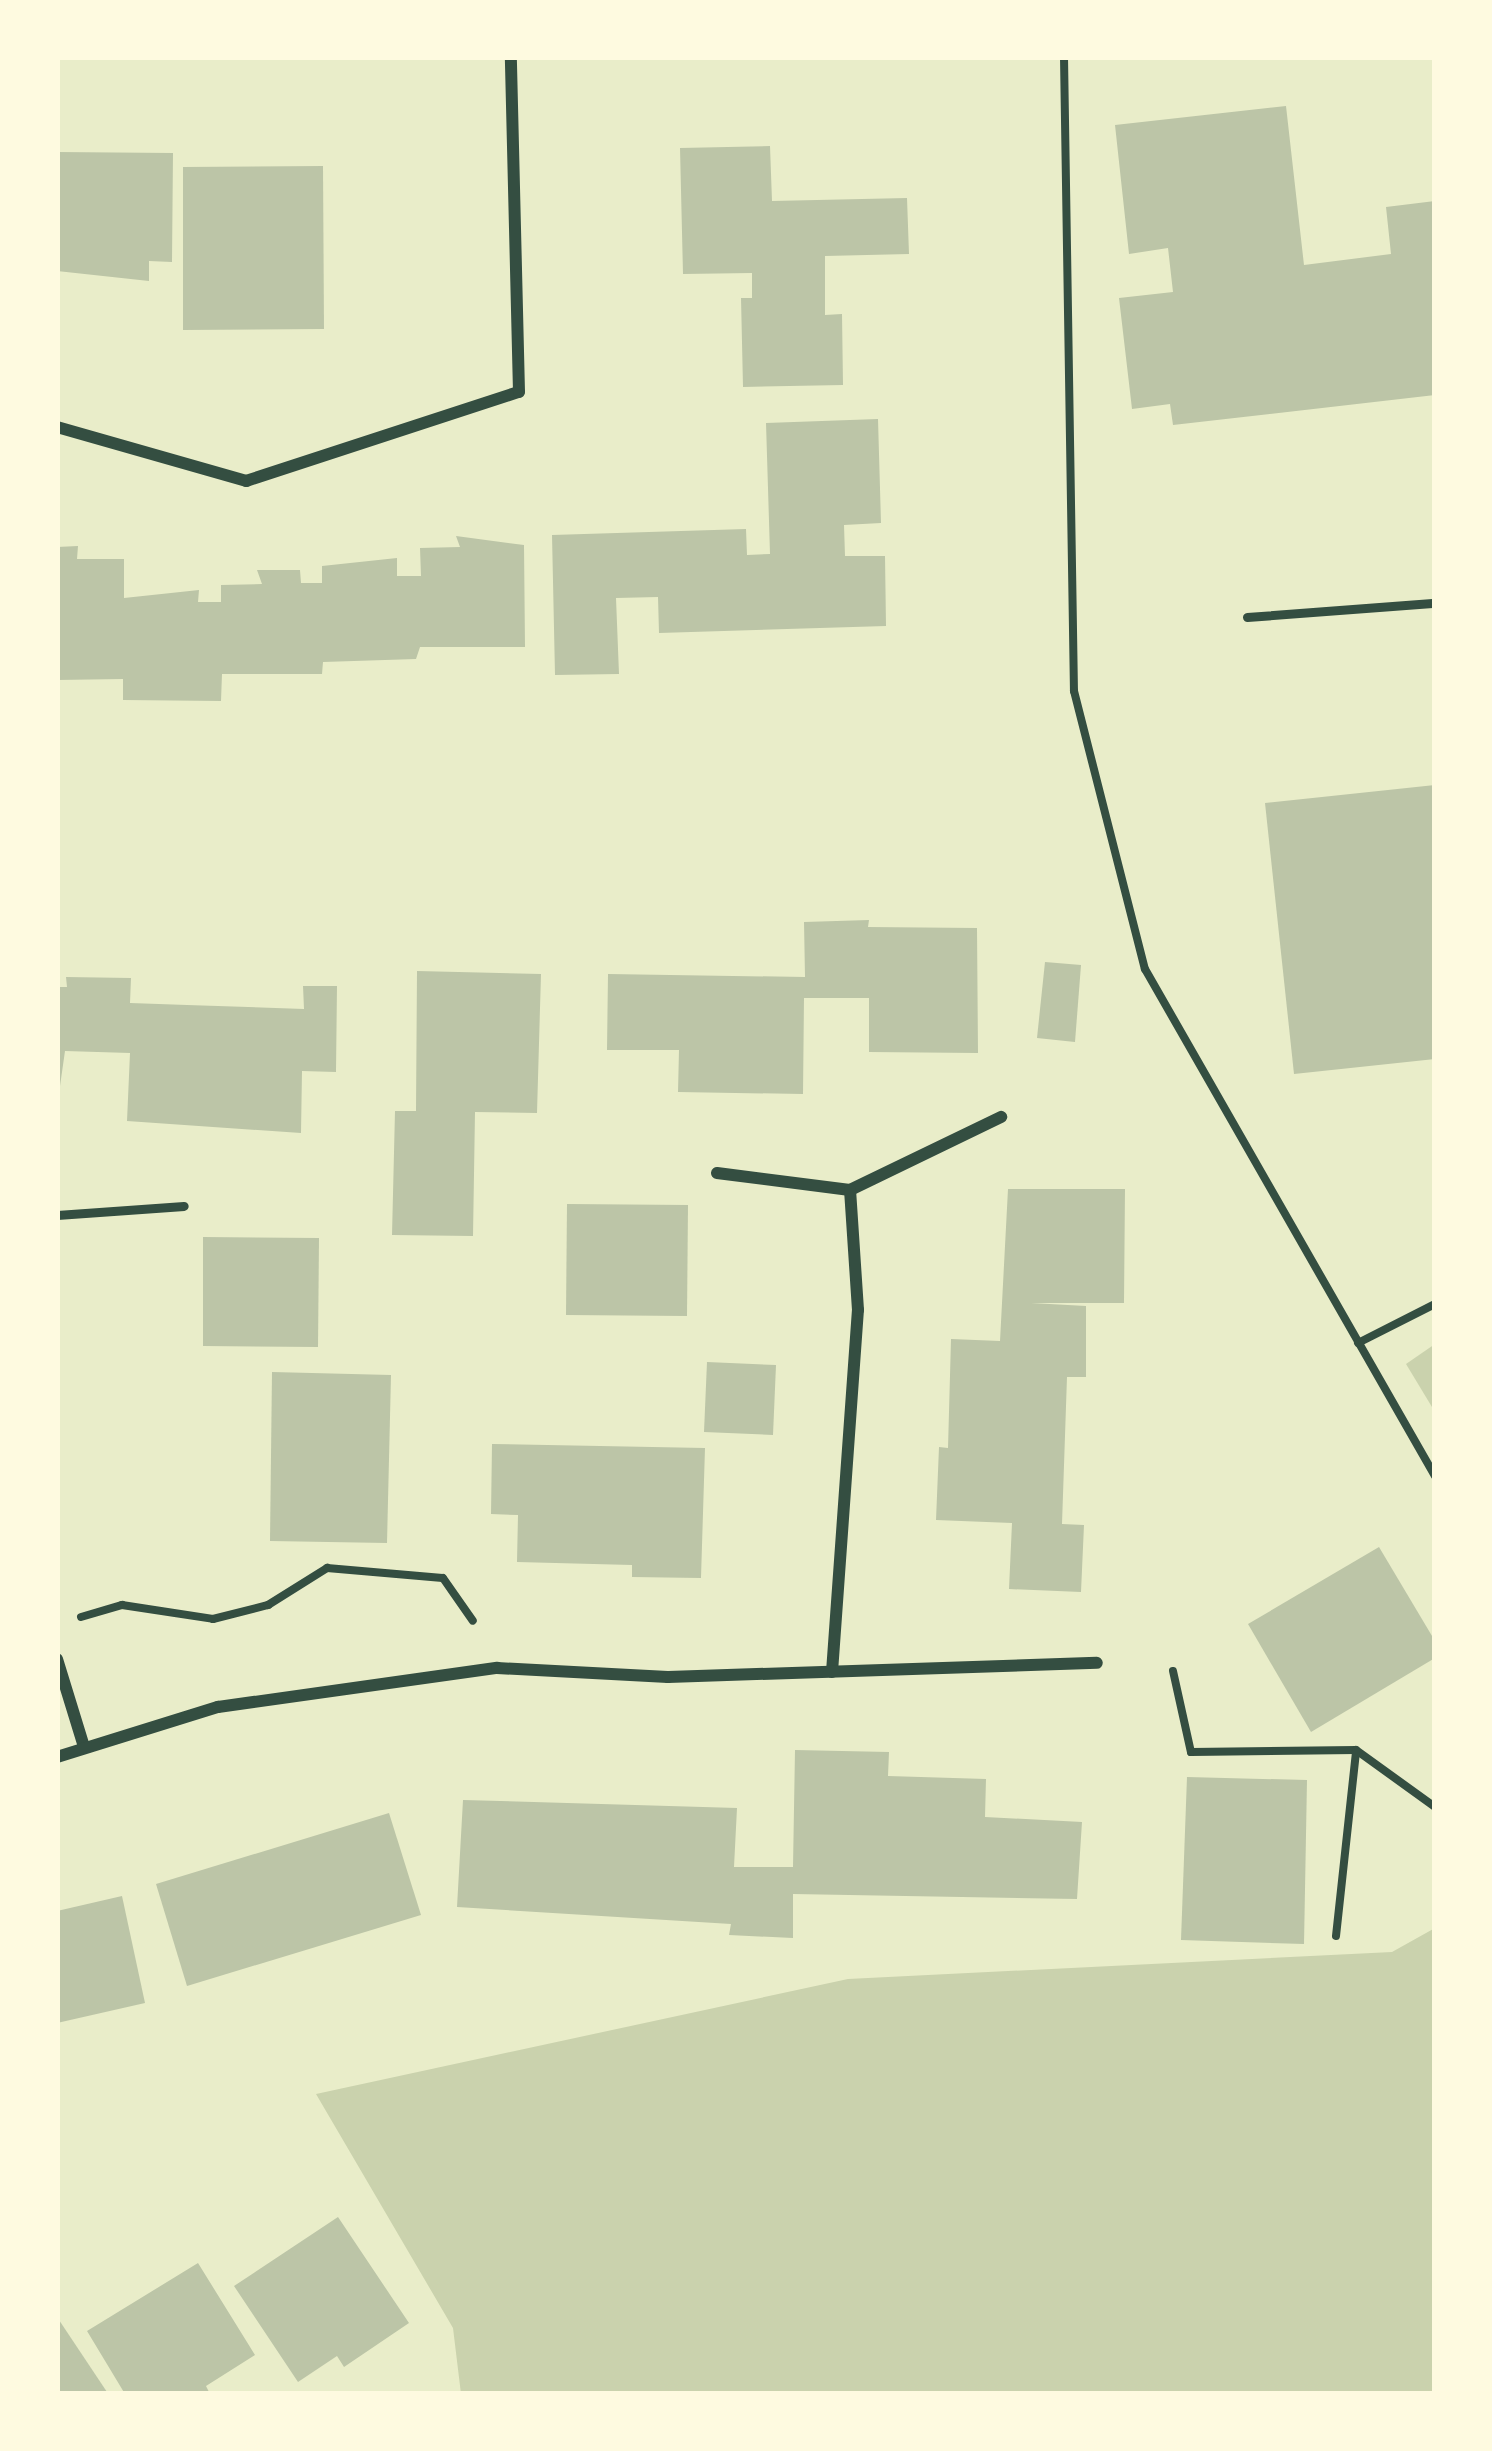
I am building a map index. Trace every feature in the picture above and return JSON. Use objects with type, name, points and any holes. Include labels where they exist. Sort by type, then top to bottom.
[{"type":"street","points":[[57,427],[246,481],[519,392],[511,57]]},
{"type":"street","points":[[717,1173],[850,1190],[1001,1117]]},
{"type":"street","points":[[832,1672],[858,1310],[850,1190]]},
{"type":"street","points":[[57,1659],[84,1747]]},
{"type":"street","points":[[57,1757],[218,1707],[497,1668],[668,1677],[1097,1663]]},
{"type":"lane","points":[[1246,617],[1435,603]]},
{"type":"lane","points":[[57,1215],[184,1206]]},
{"type":"path","points":[[1064,57],[1074,691],[1145,969],[1435,1476]]},
{"type":"path","points":[[1358,1343],[1435,1304]]},
{"type":"path","points":[[57,1624],[122,1605],[213,1619],[268,1605],[327,1568],[443,1578],[497,1668]]},
{"type":"path","points":[[1173,1671],[1191,1752],[1356,1750],[1435,1808]]},
{"type":"path","points":[[1336,1936],[1356,1750]]},
{"type":"green space","points":[[1435,1344],[1435,1412],[1406,1364]]},
{"type":"green space","points":[[1435,1928],[1435,2394],[461,2394],[453,2328],[316,2094],[848,1979],[1392,1952]]},
{"type":"building","points":[[1286,106],[1304,265],[1391,254],[1386,207],[1435,201],[1435,395],[1173,425],[1170,404],[1132,409],[1119,298],[1173,292],[1168,248],[1129,254],[1115,125]]},
{"type":"building","points":[[770,146],[772,201],[907,198],[909,254],[825,256],[825,315],[842,314],[843,385],[743,387],[741,298],[752,298],[752,273],[683,274],[680,148]]},
{"type":"building","points":[[57,152],[173,153],[172,262],[149,261],[149,281],[57,271]]},
{"type":"building","points":[[323,166],[324,329],[183,330],[183,167]]},
{"type":"building","points":[[878,419],[881,523],[844,525],[845,556],[885,556],[886,626],[659,633],[658,597],[616,598],[619,674],[555,675],[552,535],[746,529],[747,555],[770,554],[766,423]]},
{"type":"building","points":[[456,536],[524,545],[525,647],[420,647],[416,659],[323,662],[322,674],[222,674],[221,701],[123,700],[123,679],[57,680],[57,547],[78,546],[77,559],[124,559],[124,598],[199,590],[198,602],[221,602],[221,585],[262,584],[257,570],[300,570],[301,583],[322,583],[322,566],[397,558],[397,576],[421,576],[420,548],[460,547]]},
{"type":"building","points":[[1435,785],[1435,1059],[1294,1074],[1265,803]]},
{"type":"building","points":[[869,920],[868,927],[977,928],[978,1053],[869,1052],[869,998],[804,998],[803,1094],[678,1092],[679,1050],[607,1050],[608,974],[805,977],[804,922]]},
{"type":"building","points":[[1045,962],[1081,965],[1075,1042],[1037,1038]]},
{"type":"building","points":[[417,971],[541,974],[537,1113],[475,1112],[473,1236],[392,1235],[395,1111],[416,1111]]},
{"type":"building","points":[[66,977],[131,978],[130,1003],[304,1009],[303,986],[337,986],[336,1072],[302,1071],[301,1133],[127,1121],[130,1053],[65,1051],[57,1107],[57,987],[67,987]]},
{"type":"building","points":[[1008,1189],[1125,1189],[1124,1303],[1031,1303],[1086,1306],[1086,1377],[1067,1377],[1062,1524],[1084,1525],[1081,1592],[1009,1589],[1012,1523],[936,1520],[939,1447],[948,1448],[951,1339],[1000,1341]]},
{"type":"building","points":[[567,1204],[688,1205],[687,1316],[566,1315]]},
{"type":"building","points":[[203,1237],[319,1238],[318,1347],[203,1346]]},
{"type":"building","points":[[707,1362],[776,1365],[773,1435],[704,1432]]},
{"type":"building","points":[[272,1372],[391,1375],[387,1543],[270,1541]]},
{"type":"building","points":[[492,1444],[705,1448],[701,1578],[632,1577],[632,1565],[517,1562],[518,1515],[491,1514]]},
{"type":"building","points":[[1379,1547],[1435,1641],[1435,1658],[1311,1732],[1248,1624]]},
{"type":"building","points":[[795,1750],[889,1752],[888,1776],[986,1779],[985,1817],[1082,1822],[1077,1899],[793,1894],[793,1938],[729,1935],[731,1924],[457,1907],[463,1800],[737,1808],[734,1867],[793,1867]]},
{"type":"building","points":[[1187,1777],[1307,1780],[1304,1944],[1181,1940]]},
{"type":"building","points":[[389,1813],[421,1915],[187,1986],[156,1884]]},
{"type":"building","points":[[122,1896],[145,2003],[57,2023],[57,1911]]},
{"type":"building","points":[[338,2217],[409,2323],[344,2367],[337,2356],[298,2382],[234,2286]]},
{"type":"building","points":[[198,2263],[255,2355],[206,2386],[210,2394],[125,2394],[87,2331]]},
{"type":"building","points":[[57,2317],[107,2392],[104,2394],[57,2394]]}]
